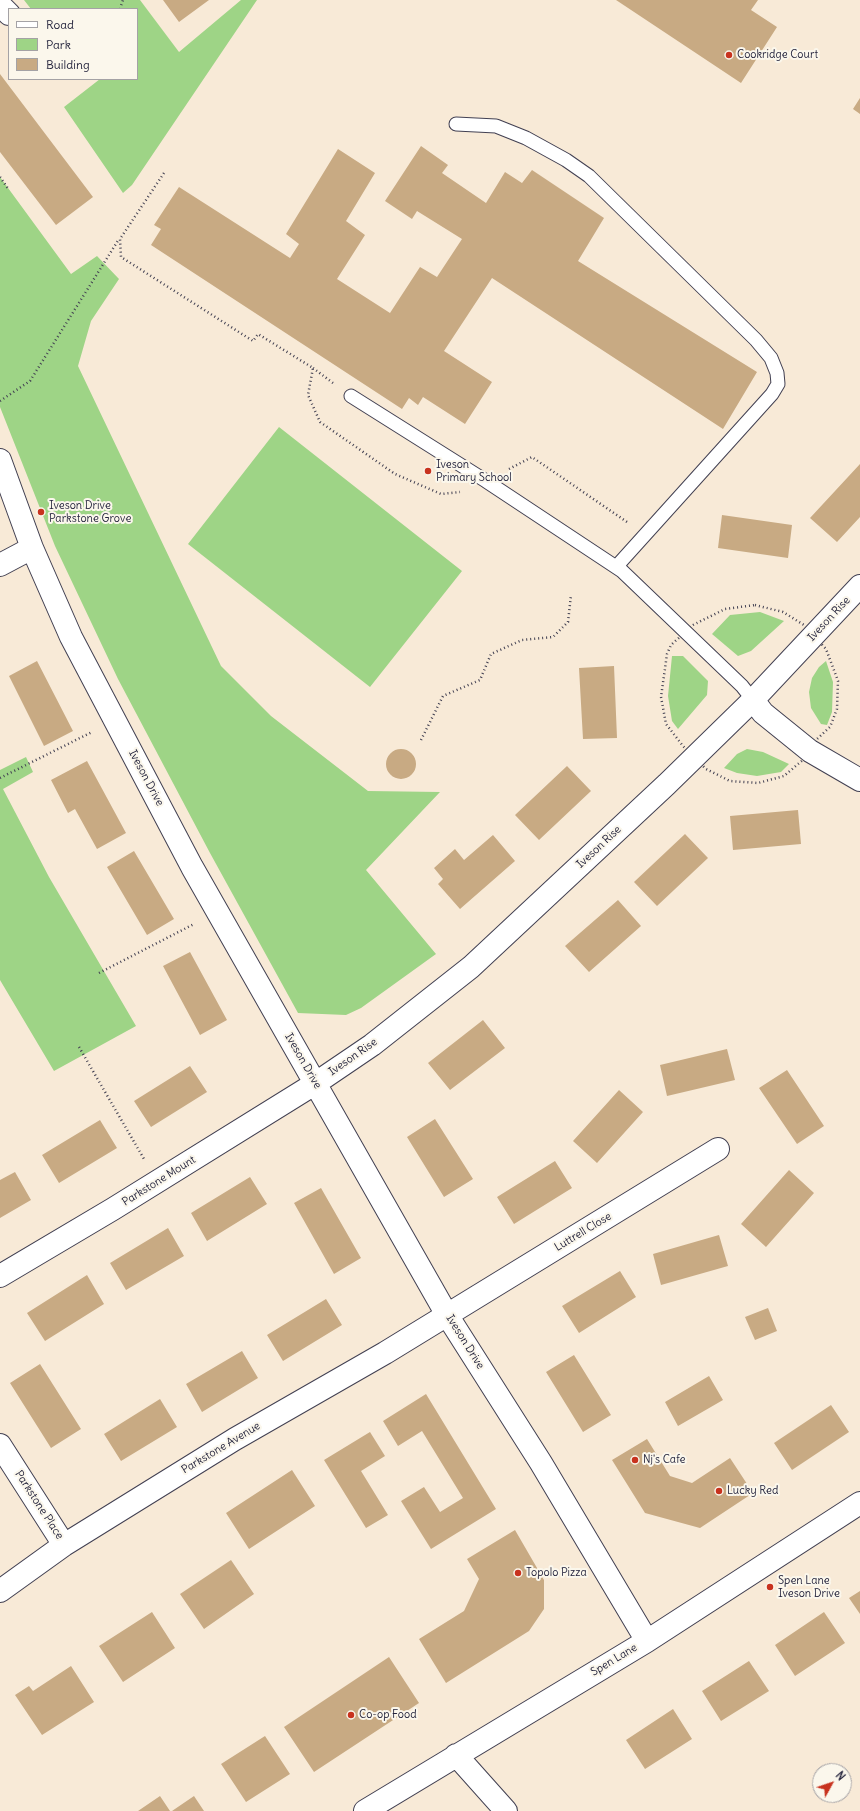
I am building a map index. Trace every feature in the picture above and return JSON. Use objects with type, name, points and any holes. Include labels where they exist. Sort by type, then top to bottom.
[{"type":"street","points":[[0,5],[8,13]]},
{"type":"street","name":"Iveson Drive","points":[[0,460],[32,548],[71,637],[218,912],[447,1315],[541,1463],[647,1641]]},
{"type":"street","points":[[0,565],[32,548]]},
{"type":"street","name":"Iveson Rise","points":[[316,1083],[372,1045],[470,967],[667,784],[753,700],[860,586]]},
{"type":"street","points":[[753,700],[763,713],[810,751],[860,780]]},
{"type":"street","name":"Parkstone Mount","points":[[0,1276],[158,1182],[316,1083]]},
{"type":"street","name":"Luttrell Close","points":[[447,1315],[718,1149]]},
{"type":"street","name":"Parkstone Avenue","points":[[0,1591],[64,1545],[235,1439],[447,1315]]},
{"type":"street","name":"Parkstone Place","points":[[0,1445],[64,1545]]},
{"type":"street","name":"Spen Lane","points":[[365,1811],[647,1641],[860,1503]]},
{"type":"street","points":[[456,1755],[506,1811]]},
{"type":"lane","points":[[456,124],[496,126],[526,138],[566,160],[589,176],[756,340],[771,358],[777,373],[778,384],[772,394],[616,567]]},
{"type":"lane","points":[[351,396],[486,481],[616,567],[651,598],[742,686],[753,700]]},
{"type":"path","points":[[0,177],[9,190]]},
{"type":"path","points":[[0,401],[30,382],[120,238]]},
{"type":"path","points":[[421,740],[443,696],[480,680],[491,654],[522,640],[553,637],[568,622],[571,595]]},
{"type":"path","points":[[0,778],[115,721]]},
{"type":"path","points":[[99,973],[218,912]]},
{"type":"path","points":[[79,1047],[158,1182]]},
{"type":"green space","points":[[24,0],[140,0],[179,52],[241,0],[257,0],[132,185],[123,193],[64,107],[99,80],[138,80],[138,8],[30,8]]},
{"type":"green space","points":[[0,177],[71,274],[97,256],[119,279],[91,321],[78,366],[221,666],[271,716],[368,791],[440,792],[366,870],[436,954],[361,1008],[346,1015],[298,1013],[210,853],[118,679],[55,546],[0,407]]},
{"type":"green space","points":[[279,427],[462,571],[370,687],[188,544]]},
{"type":"green space","points":[[760,612],[784,621],[751,651],[738,656],[712,634],[730,615]]},
{"type":"green space","points":[[672,656],[683,656],[708,681],[707,695],[678,729],[672,721],[668,696]]},
{"type":"green space","points":[[826,661],[833,682],[832,712],[827,725],[821,724],[811,708],[809,692],[812,678],[819,667]]},
{"type":"green space","points":[[747,749],[763,752],[789,764],[781,772],[757,776],[737,773],[724,768],[737,754]]},
{"type":"green space","points":[[26,757],[33,772],[3,789],[49,877],[136,1026],[54,1071],[0,980],[0,770]]},
{"type":"building","points":[[163,0],[209,0],[179,22]]},
{"type":"building","name":"Cookridge Court","points":[[616,0],[758,0],[751,10],[777,27],[741,83]]},
{"type":"building","points":[[0,74],[93,197],[56,225],[0,152]]},
{"type":"building","points":[[860,98],[860,114],[853,109]]},
{"type":"building","points":[[421,146],[448,165],[442,173],[486,203],[505,172],[522,183],[532,170],[604,218],[578,261],[757,372],[723,429],[492,278],[444,351],[492,382],[465,424],[423,397],[418,405],[409,398],[402,409],[151,245],[161,229],[154,225],[179,187],[290,258],[299,244],[286,234],[338,149],[375,173],[346,221],[365,235],[337,279],[390,313],[420,267],[437,277],[462,239],[417,211],[412,219],[385,201]]},
{"type":"building","points":[[860,464],[860,517],[837,542],[810,518]]},
{"type":"building","points":[[722,515],[792,525],[788,558],[718,548]]},
{"type":"building","points":[[37,661],[73,731],[44,746],[9,676]]},
{"type":"building","points":[[614,666],[617,738],[583,739],[579,668]]},
{"type":"building","points":[[401,749],[412,753],[416,764],[412,775],[401,779],[390,775],[386,764],[390,753]]},
{"type":"building","points":[[87,761],[126,833],[97,849],[75,809],[68,813],[51,780]]},
{"type":"building","points":[[567,766],[591,791],[539,840],[515,815]]},
{"type":"building","points":[[798,810],[801,844],[733,850],[730,816]]},
{"type":"building","points":[[685,834],[708,858],[657,906],[634,882]]},
{"type":"building","points":[[493,835],[515,861],[460,909],[438,884],[443,879],[434,868],[455,849],[464,860]]},
{"type":"building","points":[[134,851],[174,919],[147,935],[107,867]]},
{"type":"building","points":[[618,900],[641,926],[589,972],[565,946]]},
{"type":"building","points":[[190,952],[227,1020],[200,1035],[163,966]]},
{"type":"building","points":[[483,1020],[505,1048],[450,1090],[428,1063]]},
{"type":"building","points":[[727,1049],[735,1080],[667,1096],[660,1065]]},
{"type":"building","points":[[190,1066],[207,1092],[151,1127],[134,1101]]},
{"type":"building","points":[[787,1070],[824,1126],[797,1144],[759,1088]]},
{"type":"building","points":[[619,1090],[643,1112],[597,1163],[573,1141]]},
{"type":"building","points":[[435,1119],[473,1179],[444,1197],[407,1137]]},
{"type":"building","points":[[100,1120],[117,1148],[59,1183],[42,1155]]},
{"type":"building","points":[[555,1161],[572,1188],[514,1224],[497,1197]]},
{"type":"building","points":[[789,1170],[814,1193],[766,1247],[741,1224]]},
{"type":"building","points":[[15,1172],[31,1200],[0,1218],[0,1180]]},
{"type":"building","points":[[250,1177],[267,1204],[207,1241],[191,1213]]},
{"type":"building","points":[[321,1188],[361,1258],[334,1274],[294,1203]]},
{"type":"building","points":[[168,1228],[184,1256],[126,1290],[110,1263]]},
{"type":"building","points":[[719,1235],[728,1266],[661,1285],[653,1254]]},
{"type":"building","points":[[620,1271],[636,1297],[579,1333],[562,1306]]},
{"type":"building","points":[[87,1275],[104,1304],[45,1341],[27,1313]]},
{"type":"building","points":[[326,1299],[342,1325],[283,1361],[267,1335]]},
{"type":"building","points":[[768,1308],[777,1331],[755,1340],[745,1317]]},
{"type":"building","points":[[242,1351],[258,1378],[202,1412],[186,1384]]},
{"type":"building","points":[[574,1355],[611,1415],[583,1432],[546,1372]]},
{"type":"building","points":[[40,1364],[81,1429],[51,1448],[10,1383]]},
{"type":"building","points":[[709,1376],[723,1400],[678,1426],[665,1402]]},
{"type":"building","points":[[426,1394],[496,1509],[431,1549],[401,1501],[424,1487],[440,1512],[463,1498],[422,1431],[398,1446],[383,1421]]},
{"type":"building","points":[[160,1399],[177,1427],[121,1461],[104,1434]]},
{"type":"building","points":[[831,1405],[849,1432],[792,1470],[774,1443]]},
{"type":"building","points":[[370,1432],[385,1456],[361,1471],[388,1515],[366,1528],[324,1460]]},
{"type":"building","points":[[647,1439],[670,1476],[692,1483],[730,1458],[753,1493],[700,1528],[645,1513],[612,1460]]},
{"type":"building","points":[[292,1470],[315,1506],[249,1549],[226,1513]]},
{"type":"building","points":[[515,1530],[544,1580],[544,1609],[529,1631],[446,1683],[419,1639],[464,1611],[479,1579],[467,1559]]},
{"type":"building","points":[[231,1560],[254,1594],[204,1629],[180,1594]]},
{"type":"building","points":[[860,1591],[860,1614],[849,1598]]},
{"type":"building","points":[[152,1612],[175,1648],[123,1682],[99,1646]]},
{"type":"building","points":[[824,1612],[845,1643],[795,1676],[775,1645]]},
{"type":"building","name":"Co-op Food","points":[[389,1657],[419,1703],[314,1772],[284,1727]]},
{"type":"building","points":[[749,1661],[769,1691],[721,1721],[702,1691]]},
{"type":"building","points":[[71,1666],[94,1702],[42,1735],[15,1695],[29,1686],[33,1691]]},
{"type":"building","points":[[673,1709],[692,1739],[645,1769],[626,1740]]},
{"type":"building","points":[[265,1736],[290,1774],[246,1802],[221,1764]]},
{"type":"building","points":[[160,1796],[170,1811],[138,1811]]},
{"type":"building","points":[[194,1796],[204,1811],[172,1811]]},
{"type":"place","name":"Cookridge Court","points":[[729,55]]},
{"type":"place","name":"Iveson Primary School","points":[[428,471]]},
{"type":"place","name":"Iveson Drive Parkstone Grove","points":[[41,512]]},
{"type":"place","name":"Nj's Cafe","points":[[635,1460]]},
{"type":"place","name":"Lucky Red","points":[[719,1491]]},
{"type":"place","name":"Topolo Pizza","points":[[518,1573]]},
{"type":"place","name":"Spen Lane Iveson Drive","points":[[770,1587]]},
{"type":"place","name":"Co-op Food","points":[[351,1715]]}]
